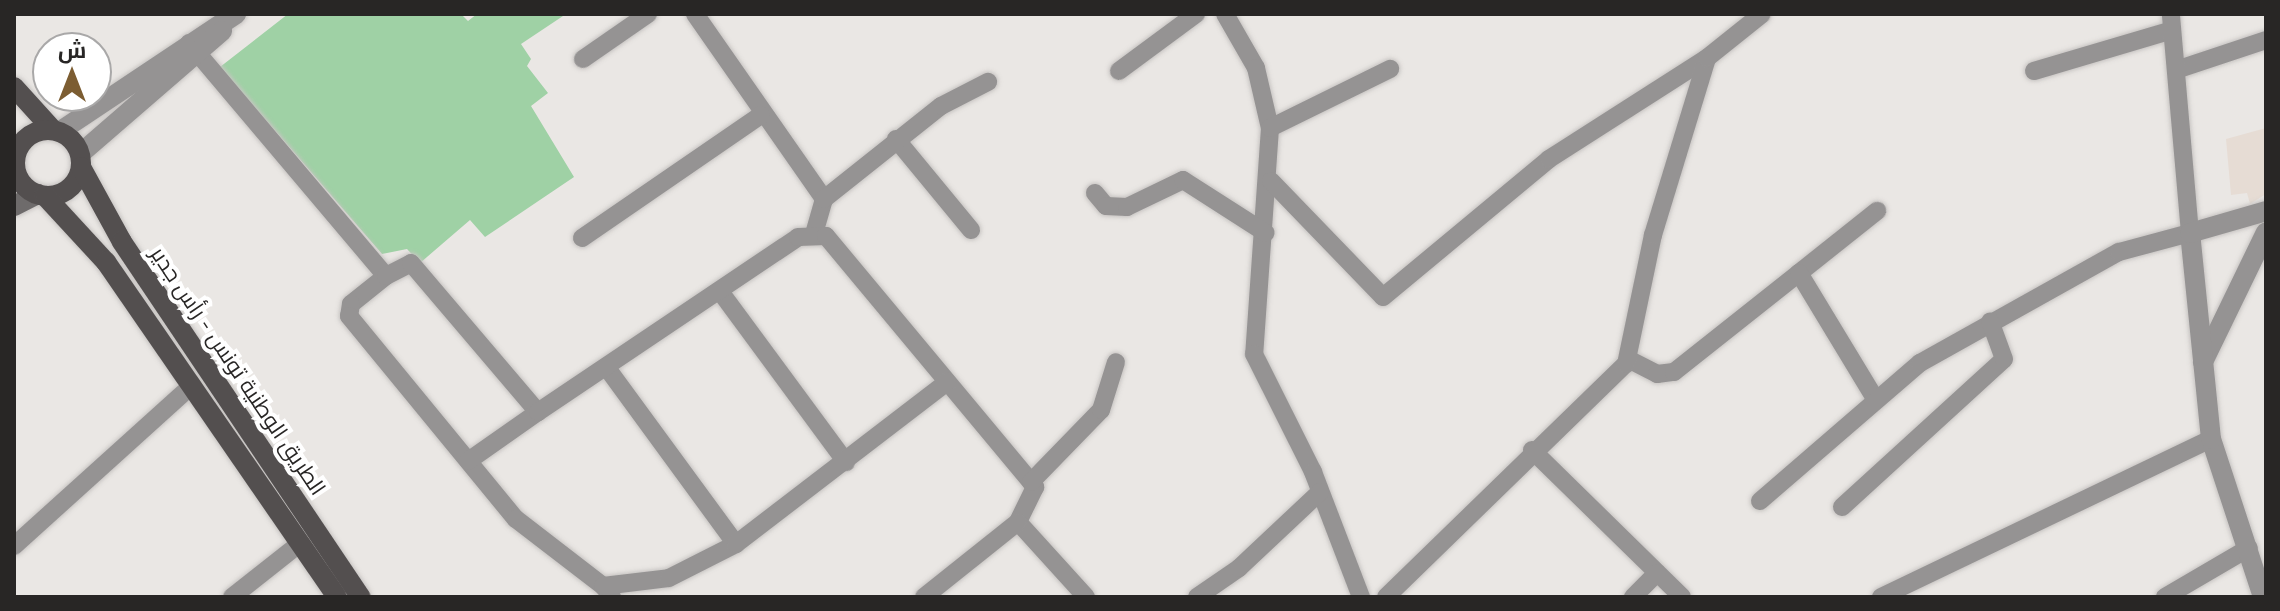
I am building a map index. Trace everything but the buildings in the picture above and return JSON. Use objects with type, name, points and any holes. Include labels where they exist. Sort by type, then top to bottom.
[{"type":"main road","points":[[14,87],[80,161],[72,186],[14,206]]},
{"type":"main road","points":[[41,195],[19,179],[15,157],[26,138],[56,131]]},
{"type":"main road","name":"الطريق الوطنية تونس - رأس جدير","points":[[80,161],[122,242],[361,597]]},
{"type":"main road","name":"الطريق الوطنية تونس - رأس جدير","points":[[41,195],[106,262],[337,597]]},
{"type":"street","points":[[80,161],[193,50],[237,14]]},
{"type":"street","points":[[583,59],[648,14]]},
{"type":"street","points":[[695,14],[761,115],[824,199]]},
{"type":"street","points":[[1119,71],[1196,14]]},
{"type":"street","points":[[1225,14],[1261,80],[1270,128],[1271,181],[1254,354],[1320,492],[1361,597]]},
{"type":"street","points":[[1271,181],[1383,297],[1549,159],[1707,58],[1762,14]]},
{"type":"street","points":[[2034,71],[2171,22],[2211,439],[2263,597]]},
{"type":"street","points":[[2176,70],[2266,40]]},
{"type":"street","points":[[56,131],[193,50]]},
{"type":"street","points":[[193,50],[386,276]]},
{"type":"street","points":[[1386,597],[1532,450],[1628,359],[1653,235],[1707,58]]},
{"type":"street","points":[[1270,128],[1390,69]]},
{"type":"street","points":[[814,233],[824,199],[896,139],[988,82]]},
{"type":"street","points":[[582,238],[761,115]]},
{"type":"street","points":[[896,139],[971,230]]},
{"type":"street","points":[[1095,193],[1106,206],[1127,207],[1183,180],[1266,233]]},
{"type":"street","points":[[1628,359],[1657,374],[1674,372],[1877,211]]},
{"type":"street","points":[[1760,501],[1874,397],[1990,321],[2119,252],[2266,211]]},
{"type":"street","points":[[2203,362],[2266,232]]},
{"type":"street","points":[[468,461],[538,412],[722,294],[793,240],[814,233],[831,240],[1031,482],[1036,498],[1018,522],[924,597]]},
{"type":"street","points":[[538,412],[411,263],[386,276],[351,304],[349,316],[468,461],[536,537],[607,591],[669,578],[736,544],[947,382]]},
{"type":"street","points":[[1799,273],[1874,397]]},
{"type":"street","points":[[722,294],[846,462]]},
{"type":"street","points":[[1842,507],[2004,359],[1990,321]]},
{"type":"street","points":[[1031,482],[1101,410],[1116,362]]},
{"type":"street","points":[[607,368],[736,544]]},
{"type":"street","points":[[14,546],[192,385]]},
{"type":"street","points":[[1881,597],[2211,439]]},
{"type":"street","points":[[1532,450],[1682,597]]},
{"type":"street","points":[[1197,597],[1239,568],[1320,492]]},
{"type":"street","points":[[1018,522],[1086,597]]},
{"type":"street","points":[[232,597],[299,544]]},
{"type":"street","points":[[2165,597],[2249,548]]},
{"type":"street","points":[[1633,597],[1657,573]]},
{"type":"shaded area","points":[[2266,128],[2266,194],[2250,204],[2247,193],[2231,195],[2226,139]]},
{"type":"green space","points":[[288,14],[461,14],[468,21],[477,14],[566,14],[521,44],[531,59],[527,66],[548,93],[531,106],[574,177],[485,237],[470,220],[420,263],[407,249],[382,254],[220,67]]}]
